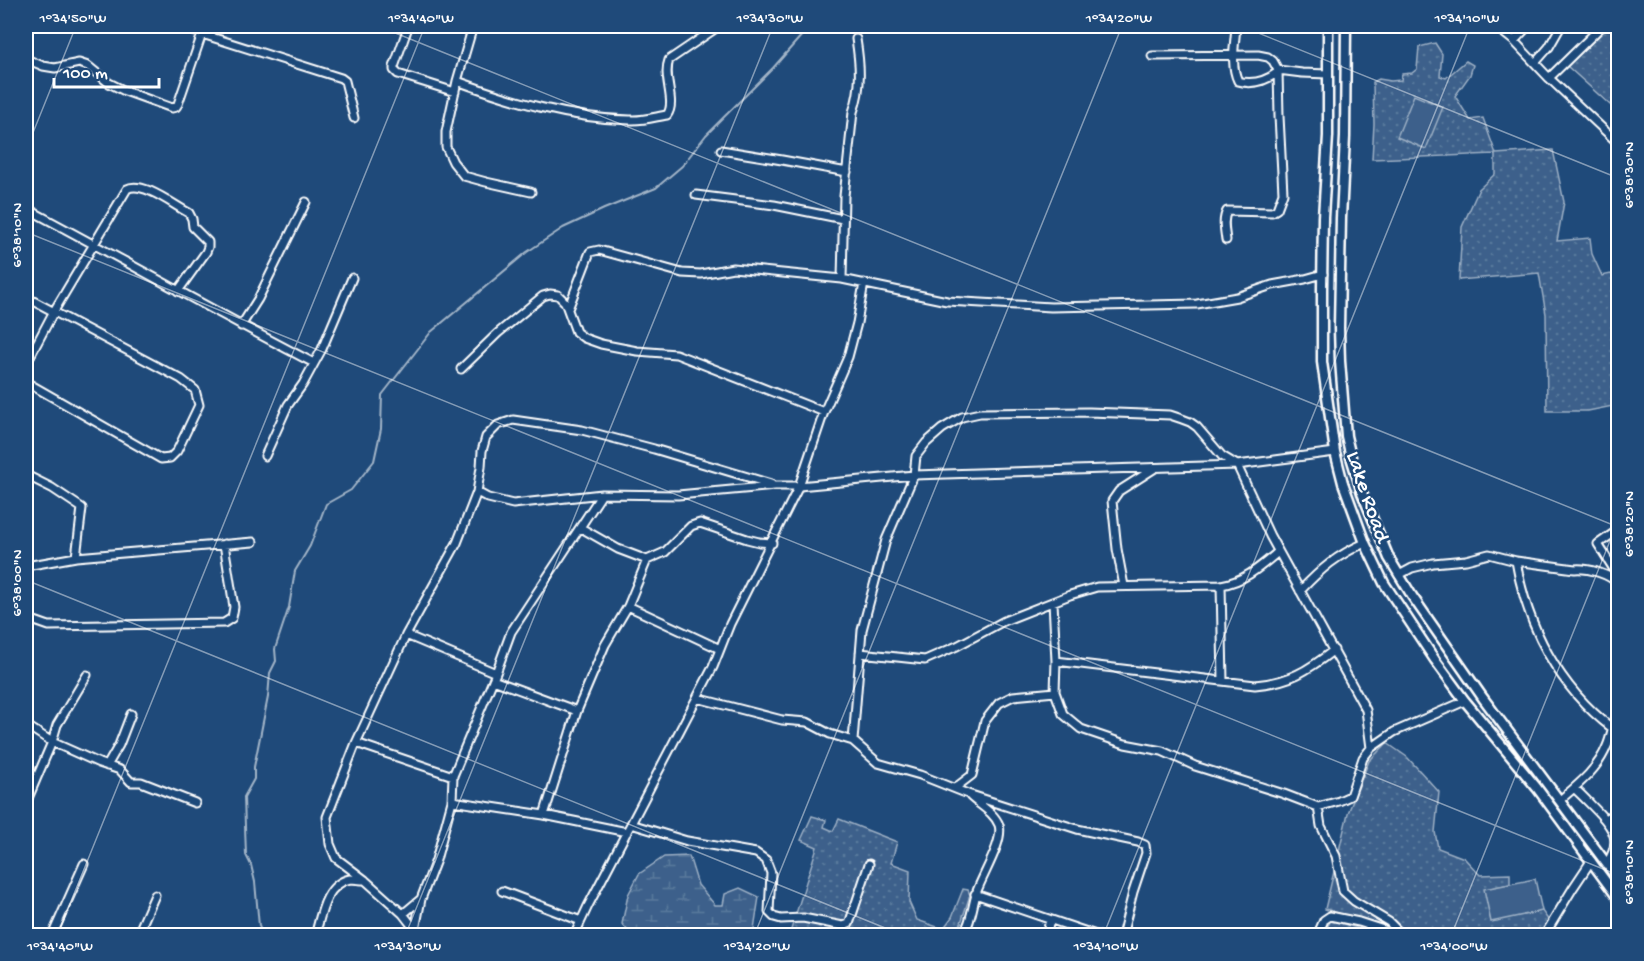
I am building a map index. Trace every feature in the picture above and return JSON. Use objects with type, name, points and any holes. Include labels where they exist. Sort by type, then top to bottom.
[{"type":"main road","name":"Lake Road","points":[[1328,26],[1328,136],[1323,217],[1322,362],[1335,452],[1343,483],[1365,543],[1384,583],[1435,660],[1465,701],[1537,788],[1618,898]]},
{"type":"main road","name":"Lake Road","points":[[1346,26],[1339,328],[1346,436],[1350,457],[1389,558],[1412,596],[1483,698],[1618,879]]},
{"type":"street","points":[[181,26],[341,78],[345,81],[354,118]]},
{"type":"street","points":[[26,59],[55,68],[79,63],[88,66],[109,83],[125,91],[172,108],[178,104],[202,34],[207,26]]},
{"type":"street","points":[[473,26],[457,81],[446,132],[446,147],[453,162],[464,176],[531,192]]},
{"type":"street","points":[[457,81],[504,98],[561,112],[632,121],[667,115],[670,113],[671,106],[666,72],[669,60],[719,26]]},
{"type":"street","points":[[1236,26],[1234,56],[1235,75],[1238,81],[1250,83],[1259,81],[1271,77],[1278,71],[1328,74]]},
{"type":"street","points":[[1496,26],[1618,143]]},
{"type":"street","points":[[1514,41],[1528,26]]},
{"type":"street","points":[[1535,63],[1549,47],[1561,26]]},
{"type":"street","points":[[1549,78],[1602,26]]},
{"type":"street","points":[[408,30],[394,70],[398,74],[455,92]]},
{"type":"street","points":[[842,279],[843,219],[847,172],[854,112],[860,84],[860,62],[856,39]]},
{"type":"street","points":[[1152,56],[1258,55],[1268,57],[1278,71],[1283,193],[1281,201],[1277,209],[1272,212],[1227,211],[1224,224],[1226,240]]},
{"type":"street","points":[[721,150],[847,172]]},
{"type":"street","points":[[26,364],[94,244],[127,189],[132,186],[151,191],[189,213],[193,227],[208,242],[206,252],[178,291]]},
{"type":"street","points":[[696,195],[774,205],[843,219]]},
{"type":"street","points":[[242,326],[258,299],[306,202]]},
{"type":"street","points":[[26,208],[314,363]]},
{"type":"street","points":[[568,309],[590,252],[598,250],[682,273],[701,274],[733,268],[842,279],[947,301],[1051,307],[1213,302],[1237,297],[1272,285],[1323,274]]},
{"type":"street","points":[[265,456],[288,405],[314,363],[352,278]]},
{"type":"street","points":[[574,936],[697,698],[730,624],[799,486],[824,412],[843,371],[852,344],[864,283]]},
{"type":"street","points":[[460,369],[498,333],[543,296],[550,294],[558,295],[565,302],[576,332],[584,338],[601,344],[638,351],[676,354],[824,412]]},
{"type":"street","points":[[26,297],[181,380],[195,390],[199,405],[177,451],[170,458],[161,459],[26,382]]},
{"type":"street","points":[[853,741],[862,630],[886,540],[914,475],[916,456],[926,443],[942,429],[962,417],[980,413],[1089,412],[1170,415],[1190,422],[1222,456],[1237,465],[1278,552],[1366,710],[1371,748]]},
{"type":"street","points":[[418,933],[403,914],[336,858],[330,844],[327,817],[356,743],[406,635],[457,543],[477,492],[486,437],[498,424],[513,420],[582,430],[654,449],[775,486]]},
{"type":"street","points":[[477,492],[488,498],[513,504],[602,494],[678,495],[914,475],[1237,465],[1335,452]]},
{"type":"street","points":[[1124,586],[1112,501],[1119,490],[1158,467]]},
{"type":"street","points":[[26,475],[52,488],[82,508],[76,557]]},
{"type":"street","points":[[418,933],[421,899],[436,860],[452,801],[453,776],[511,632],[602,494]]},
{"type":"street","points":[[544,815],[577,711],[605,645],[628,606],[647,560],[665,552],[691,526],[700,523],[747,539],[772,543]]},
{"type":"street","points":[[580,528],[618,549],[647,560]]},
{"type":"street","points":[[1617,581],[1615,571],[1598,544],[1618,530]]},
{"type":"street","points":[[26,566],[76,557],[253,542]]},
{"type":"street","points":[[1300,591],[1336,557],[1365,543]]},
{"type":"street","points":[[26,574],[28,613],[32,620],[50,626],[224,623],[232,618],[234,607],[224,544]]},
{"type":"street","points":[[860,653],[925,660],[1004,621],[1070,595],[1097,587],[1233,583],[1249,576],[1278,552]]},
{"type":"street","points":[[1399,575],[1420,566],[1466,560],[1489,554],[1516,561],[1582,568],[1617,581]]},
{"type":"street","points":[[1516,561],[1522,590],[1537,633],[1557,670],[1580,701],[1612,728]]},
{"type":"street","points":[[1221,585],[1223,681]]},
{"type":"street","points":[[1053,602],[1055,692],[1063,714],[1081,729],[1125,744],[1162,751],[1184,762],[1318,807],[1350,796],[1363,758],[1382,739],[1465,701]]},
{"type":"street","points":[[628,606],[720,649]]},
{"type":"street","points":[[406,635],[494,677],[577,711]]},
{"type":"street","points":[[1056,660],[1256,686],[1293,678],[1334,650]]},
{"type":"street","points":[[26,803],[57,725],[87,675]]},
{"type":"street","points":[[955,788],[972,775],[985,722],[999,703],[1013,696],[1055,692]]},
{"type":"street","points":[[697,698],[782,720],[807,722],[830,734],[853,741],[878,763],[920,775],[968,794],[1077,829],[1145,845],[1146,853],[1133,891],[1122,936]]},
{"type":"street","points":[[107,766],[119,745],[131,714]]},
{"type":"street","points":[[1560,800],[1585,779],[1602,757],[1618,716]]},
{"type":"street","points":[[26,725],[52,742],[120,770],[131,782],[141,782],[195,803]]},
{"type":"street","points":[[356,743],[453,776]]},
{"type":"street","points":[[1575,789],[1613,830],[1615,850],[1607,863]]},
{"type":"street","points":[[963,936],[975,894],[993,857],[1000,836],[997,820],[968,794]]},
{"type":"street","points":[[452,801],[544,815],[627,832]]},
{"type":"street","points":[[1318,807],[1321,826],[1336,856],[1343,891],[1354,901],[1389,922],[1402,936]]},
{"type":"street","points":[[1605,819],[1618,811]]},
{"type":"street","points":[[631,824],[687,841],[756,853],[766,860],[771,873],[769,912],[781,919],[803,918],[843,926],[849,924],[869,864]]},
{"type":"street","points":[[1544,936],[1591,861]]},
{"type":"street","points":[[52,936],[84,864]]},
{"type":"street","points":[[315,936],[331,890],[337,884],[351,879],[365,880]]},
{"type":"street","points":[[502,891],[581,921]]},
{"type":"street","points":[[975,894],[1099,936]]},
{"type":"street","points":[[137,936],[155,895]]},
{"type":"street","points":[[403,914],[421,899]]},
{"type":"street","points":[[1317,936],[1324,920],[1330,916],[1359,922],[1402,936]]},
{"type":"street","points":[[1046,936],[1050,920]]},
{"type":"green space","points":[[1609,26],[1618,26],[1618,112],[1567,66]]},
{"type":"green space","points":[[1435,43],[1442,54],[1440,76],[1446,78],[1466,61],[1473,65],[1470,75],[1455,96],[1470,120],[1483,118],[1496,154],[1553,150],[1564,202],[1557,241],[1590,238],[1592,254],[1602,276],[1611,274],[1618,283],[1618,327],[1616,328],[1618,335],[1618,405],[1588,411],[1547,411],[1546,314],[1539,273],[1459,280],[1462,227],[1479,189],[1495,174],[1495,154],[1372,159],[1373,82],[1379,79],[1401,80],[1402,74],[1412,73],[1417,69],[1419,47]]},
{"type":"green space","points":[[1414,95],[1443,107],[1426,149],[1397,137]]},
{"type":"green space","points":[[1387,743],[1407,757],[1439,792],[1435,832],[1438,848],[1464,858],[1480,875],[1510,874],[1510,884],[1485,889],[1491,921],[1542,911],[1549,921],[1540,935],[1409,935],[1325,909],[1348,813],[1369,761]]},
{"type":"green space","points":[[812,816],[826,820],[824,827],[833,831],[839,819],[897,842],[891,863],[910,870],[909,902],[917,920],[943,929],[952,917],[963,889],[968,890],[970,895],[957,935],[789,936],[817,847],[801,840]]},
{"type":"green space","points":[[689,856],[698,885],[715,905],[723,905],[725,894],[740,888],[759,897],[753,935],[632,935],[622,924],[628,895],[639,874],[664,857]]},
{"type":"green space","points":[[1535,879],[1542,911],[1491,922],[1484,889]]},
{"type":"green space","points":[[1331,920],[1379,935],[1323,935]]},
{"type":"waterway","points":[[263,936],[259,926],[255,882],[246,855],[244,797],[254,779],[270,673],[276,661],[275,649],[289,607],[295,571],[310,546],[326,504],[351,490],[374,461],[381,429],[382,395],[431,332],[527,252],[563,228],[656,188],[682,166],[706,135],[773,68],[810,26]]}]
